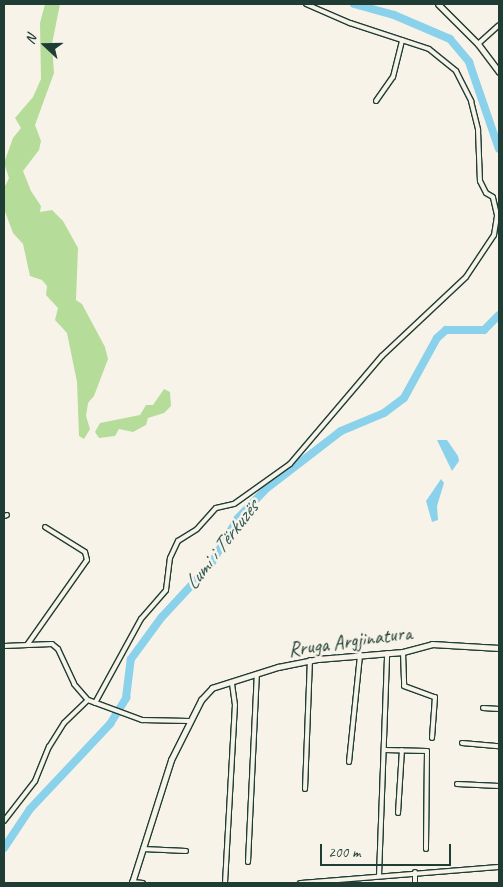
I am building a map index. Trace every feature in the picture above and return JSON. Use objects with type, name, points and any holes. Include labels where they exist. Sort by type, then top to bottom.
[{"type":"main road","points":[[438,4],[478,44],[499,72]]},
{"type":"street","points":[[306,4],[350,23],[437,54],[462,78],[471,101],[478,130],[480,181],[486,194],[493,197],[499,194]]},
{"type":"street","points":[[478,44],[499,25]]},
{"type":"street","points":[[376,101],[393,77],[402,40]]},
{"type":"street","points":[[95,703],[141,619],[166,590],[170,558],[178,541],[197,529],[216,508],[238,502],[290,464],[382,356],[466,277],[494,235],[497,215],[493,197]]},
{"type":"street","points":[[27,645],[87,560],[84,552],[45,527]]},
{"type":"street","points":[[4,646],[48,642],[55,646],[74,684],[88,700],[124,715],[142,720],[189,721]]},
{"type":"street","name":"Rruga Argjinatura","points":[[132,882],[171,760],[189,721],[208,691],[257,674],[310,660],[404,652],[441,644],[499,648]]},
{"type":"street","points":[[404,652],[404,686],[435,697],[432,738]]},
{"type":"street","points":[[378,876],[385,750],[387,653]]},
{"type":"street","points":[[349,762],[360,655]]},
{"type":"street","points":[[305,789],[310,660]]},
{"type":"street","points":[[248,862],[257,674]]},
{"type":"street","points":[[225,883],[235,705],[232,683]]},
{"type":"street","points":[[4,821],[35,781],[49,747],[64,724],[88,700]]},
{"type":"street","points":[[483,708],[499,709]]},
{"type":"street","points":[[462,743],[499,746]]},
{"type":"street","points":[[385,750],[422,750],[427,754],[426,849]]},
{"type":"street","points":[[398,813],[402,750]]},
{"type":"street","points":[[457,784],[499,786]]},
{"type":"street","points":[[143,849],[186,851]]},
{"type":"street","points":[[300,883],[415,872],[499,867]]},
{"type":"street","points":[[415,872],[415,883]]},
{"type":"street","points":[[132,882],[143,883]]},
{"type":"green space","points":[[45,4],[60,4],[52,44],[54,73],[35,125],[41,141],[39,150],[23,171],[31,191],[41,206],[40,212],[52,210],[63,221],[78,248],[76,300],[82,304],[105,347],[108,359],[94,396],[88,403],[86,416],[90,429],[84,439],[79,436],[77,382],[67,333],[55,320],[58,308],[46,295],[47,286],[42,280],[30,276],[23,244],[13,233],[4,209],[4,188],[9,178],[4,163],[13,138],[21,128],[15,118],[33,97],[41,79],[40,23]]},
{"type":"green space","points":[[164,389],[170,392],[171,406],[164,413],[148,418],[146,425],[133,432],[119,429],[115,436],[99,438],[95,432],[100,423],[140,415],[146,405],[153,405]]},
{"type":"water","points":[[437,440],[447,440],[458,456],[459,461],[452,471]]},
{"type":"water","points":[[441,479],[444,483],[437,506],[438,520],[432,522],[426,501]]},
{"type":"waterway","name":"Lumi i Tërkuzës","points":[[354,4],[394,15],[450,39],[469,62],[499,149]]},
{"type":"waterway","name":"Lumi i Tërkuzës","points":[[4,848],[30,809],[110,724],[126,698],[131,659],[161,618],[211,564],[238,518],[267,488],[341,431],[384,413],[404,398],[437,338],[446,330],[484,330],[499,315]]}]
